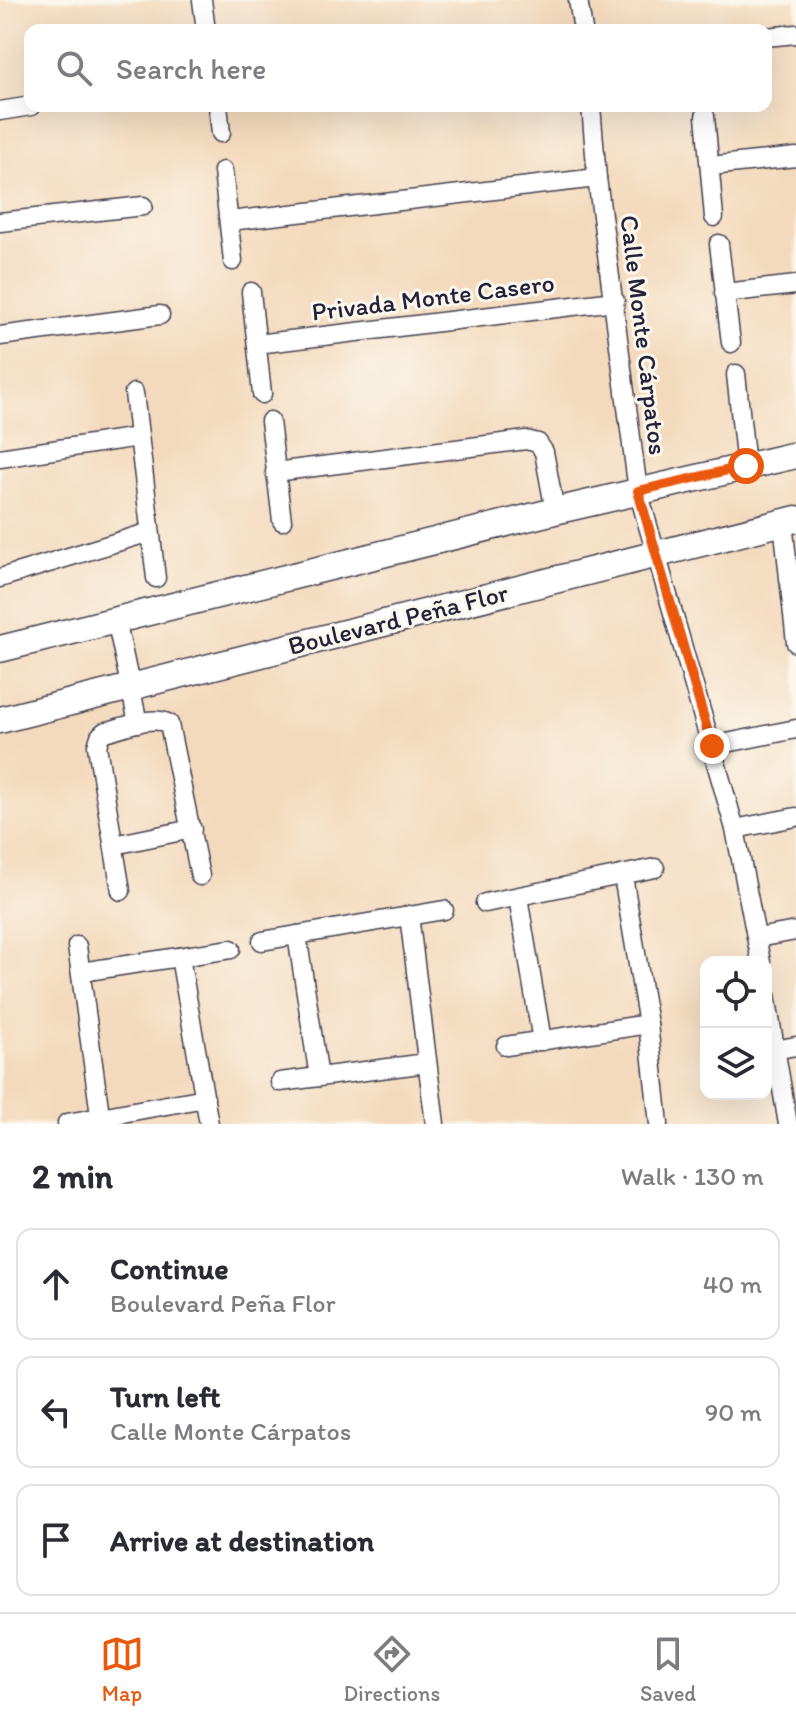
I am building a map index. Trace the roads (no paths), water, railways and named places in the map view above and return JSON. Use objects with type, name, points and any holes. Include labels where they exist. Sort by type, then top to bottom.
[{"type":"main road","points":[[0,649],[555,511],[796,455]]},
{"type":"main road","name":"Boulevard Peña Flor","points":[[0,720],[789,521]]},
{"type":"street","points":[[202,0],[205,23]]},
{"type":"street","points":[[578,0],[582,24]]},
{"type":"street","points":[[772,36],[796,34]]},
{"type":"street","points":[[0,111],[24,107]]},
{"type":"street","points":[[219,112],[221,133]]},
{"type":"street","name":"Calle Monte Cárpatos","points":[[592,112],[597,178],[638,491],[735,829],[760,956]]},
{"type":"street","points":[[705,116],[714,217]]},
{"type":"street","points":[[710,166],[796,157]]},
{"type":"street","points":[[223,171],[233,261]]},
{"type":"street","points":[[230,221],[597,178]]},
{"type":"street","points":[[0,222],[143,206]]},
{"type":"street","points":[[719,244],[731,343]]},
{"type":"street","points":[[724,293],[796,285]]},
{"type":"street","points":[[251,292],[262,394]]},
{"type":"street","name":"Privada Monte Casero","points":[[257,344],[615,301]]},
{"type":"street","points":[[0,336],[160,315]]},
{"type":"street","points":[[736,374],[746,466]]},
{"type":"street","points":[[134,393],[156,578]]},
{"type":"street","points":[[270,421],[282,521]]},
{"type":"street","points":[[0,458],[138,437]]},
{"type":"street","points":[[275,472],[526,440],[538,443],[544,452],[555,511]]},
{"type":"street","points":[[789,521],[796,643]]},
{"type":"street","points":[[0,578],[150,532]]},
{"type":"street","points":[[116,619],[138,723]]},
{"type":"street","points":[[121,891],[97,746],[104,732],[138,723],[164,721],[169,724],[200,876]]},
{"type":"street","points":[[712,746],[796,729]]},
{"type":"street","points":[[735,829],[796,817]]},
{"type":"street","points":[[114,845],[192,829]]},
{"type":"street","points":[[485,903],[655,868]]},
{"type":"street","points":[[623,876],[648,1024],[659,1124]]},
{"type":"street","points":[[518,897],[542,1041]]},
{"type":"street","points":[[262,941],[444,910]]},
{"type":"street","points":[[409,915],[435,1124]]},
{"type":"street","points":[[757,938],[796,931]]},
{"type":"street","points":[[297,935],[319,1077]]},
{"type":"street","points":[[77,946],[100,1115]]},
{"type":"street","points":[[81,972],[231,949]]},
{"type":"street","points":[[180,957],[209,1124]]},
{"type":"street","points":[[506,1046],[648,1024]]},
{"type":"street","points":[[771,1028],[788,1124]]},
{"type":"street","points":[[774,1050],[796,1046]]},
{"type":"street","points":[[280,1082],[427,1063]]},
{"type":"street","points":[[67,1123],[205,1098]]}]
